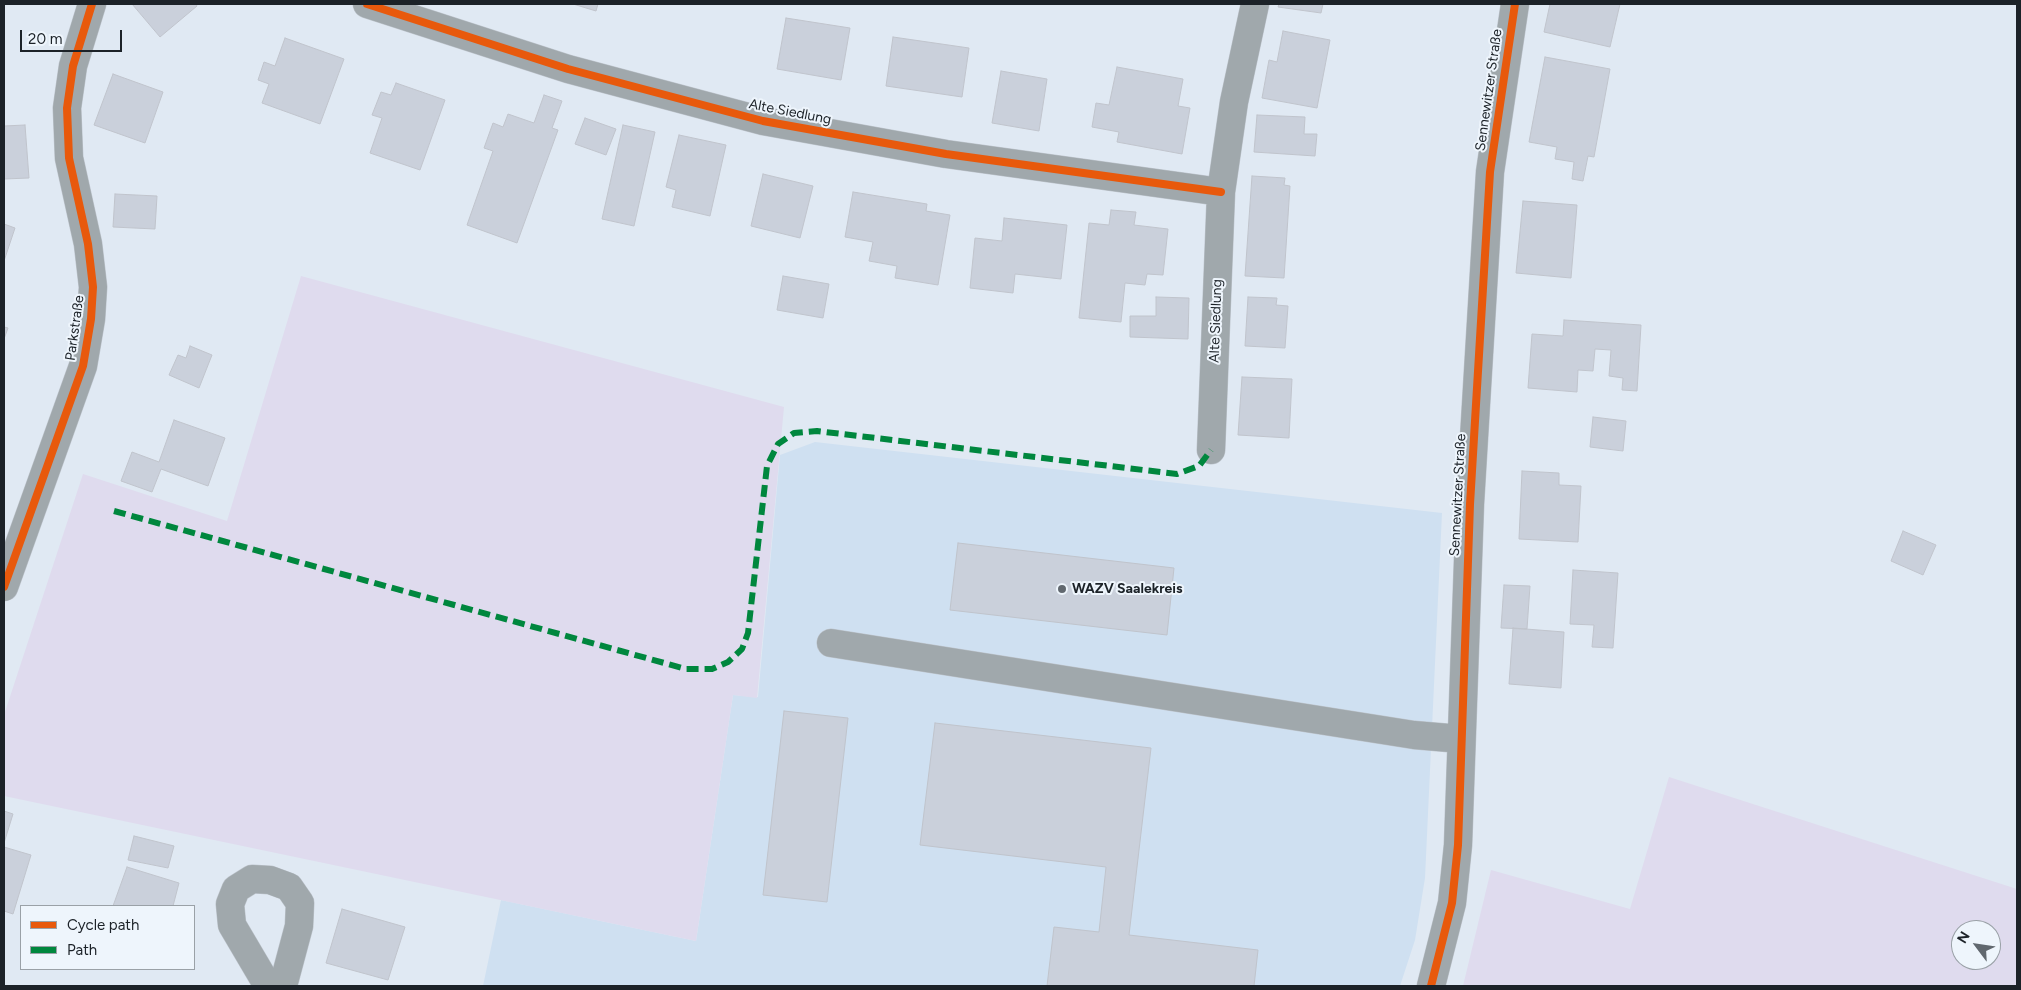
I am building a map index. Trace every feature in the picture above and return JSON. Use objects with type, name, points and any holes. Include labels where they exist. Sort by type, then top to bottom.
[{"type":"street","name":"Parkstraße","points":[[4,587],[83,366],[91,319],[93,287],[89,252],[69,158],[67,108],[73,66],[92,4]]},
{"type":"street","name":"Alte Siedlung","points":[[367,4],[568,69],[763,121],[946,154],[1221,192]]},
{"type":"street","name":"Alte Siedlung","points":[[1211,450],[1221,192],[1234,102],[1255,4]]},
{"type":"street","name":"Sennewitzer Straße","points":[[1430,986],[1452,903],[1458,845],[1470,504],[1490,172],[1515,4]]},
{"type":"street","points":[[831,643],[1414,735],[1461,739]]},
{"type":"street","points":[[268,986],[232,925],[230,904],[236,889],[252,879],[270,880],[289,887],[300,903],[299,926],[283,986]]},
{"type":"shaded area","points":[[301,276],[784,407],[757,698],[733,695],[696,941],[4,796],[4,715],[83,474],[227,521]]},
{"type":"shaded area","points":[[815,442],[1442,513],[1425,878],[1415,940],[1400,986],[483,986],[501,900],[696,941],[733,695],[758,697],[780,455]]},
{"type":"shaded area","points":[[1669,777],[2017,889],[2017,986],[1463,986],[1491,870],[1630,909]]},
{"type":"building","points":[[132,4],[196,4],[197,6],[160,37]]},
{"type":"building","points":[[573,4],[598,4],[596,11]]},
{"type":"building","points":[[1279,4],[1323,4],[1321,13],[1278,7]]},
{"type":"building","points":[[1550,4],[1620,4],[1610,47],[1544,32]]},
{"type":"building","points":[[786,18],[850,28],[841,80],[777,69]]},
{"type":"building","points":[[1283,31],[1330,40],[1317,108],[1262,98],[1269,60],[1277,62]]},
{"type":"building","points":[[893,37],[969,48],[962,97],[886,86]]},
{"type":"building","points":[[285,38],[344,59],[320,124],[262,103],[269,84],[258,80],[264,62],[275,66]]},
{"type":"building","points":[[1545,57],[1610,69],[1594,157],[1588,156],[1583,181],[1572,179],[1574,162],[1555,159],[1557,147],[1529,142]]},
{"type":"building","points":[[1117,67],[1183,79],[1178,106],[1190,108],[1182,154],[1117,142],[1119,132],[1092,127],[1096,103],[1109,105]]},
{"type":"building","points":[[1001,71],[1047,79],[1039,131],[992,123]]},
{"type":"building","points":[[113,74],[163,92],[145,143],[94,125]]},
{"type":"building","points":[[396,83],[445,100],[420,170],[370,153],[382,118],[372,115],[381,92],[391,95]]},
{"type":"building","points":[[544,95],[562,101],[552,128],[558,130],[517,243],[467,225],[493,151],[484,148],[493,123],[503,127],[508,114],[534,123]]},
{"type":"building","points":[[1257,115],[1305,117],[1304,134],[1317,134],[1315,156],[1254,152]]},
{"type":"building","points":[[585,118],[616,129],[606,155],[575,144]]},
{"type":"building","points":[[25,125],[29,178],[4,179],[4,126]]},
{"type":"building","points":[[623,125],[655,132],[634,226],[602,219]]},
{"type":"building","points":[[679,135],[726,145],[710,216],[672,207],[676,190],[666,187]]},
{"type":"building","points":[[763,174],[813,186],[800,238],[751,226]]},
{"type":"building","points":[[1252,176],[1285,178],[1284,185],[1290,186],[1284,278],[1245,276]]},
{"type":"building","points":[[853,192],[927,204],[926,211],[950,215],[938,285],[895,278],[897,266],[869,261],[873,242],[845,237]]},
{"type":"building","points":[[115,194],[157,196],[155,229],[113,227]]},
{"type":"building","points":[[1523,201],[1577,205],[1571,278],[1516,273]]},
{"type":"building","points":[[1111,210],[1136,212],[1134,225],[1168,229],[1163,275],[1147,274],[1145,285],[1125,283],[1121,322],[1079,318],[1089,223],[1109,225]]},
{"type":"building","points":[[1004,218],[1067,225],[1061,279],[1015,274],[1013,293],[970,288],[975,238],[1002,241]]},
{"type":"building","points":[[4,224],[15,228],[4,261]]},
{"type":"building","points":[[783,276],[829,284],[823,318],[777,310]]},
{"type":"building","points":[[1156,297],[1189,298],[1188,339],[1130,337],[1130,316],[1156,316]]},
{"type":"building","points":[[1248,297],[1277,298],[1276,305],[1288,306],[1285,348],[1245,346]]},
{"type":"building","points":[[1564,320],[1641,325],[1637,391],[1622,390],[1623,378],[1609,376],[1611,350],[1595,349],[1593,371],[1578,370],[1577,392],[1528,388],[1532,334],[1563,336]]},
{"type":"building","points":[[4,327],[8,328],[4,339]]},
{"type":"building","points":[[190,346],[212,355],[199,388],[169,375],[178,355],[186,358]]},
{"type":"building","points":[[1242,377],[1292,379],[1289,438],[1238,435]]},
{"type":"building","points":[[1593,417],[1626,421],[1623,451],[1590,447]]},
{"type":"building","points":[[174,420],[225,438],[208,486],[161,469],[152,492],[121,481],[132,452],[159,462]]},
{"type":"building","points":[[1522,471],[1559,473],[1559,485],[1581,486],[1578,542],[1519,539]]},
{"type":"building","points":[[1903,531],[1936,545],[1923,575],[1891,561]]},
{"type":"building","name":"WAZV Saalekreis","points":[[958,543],[1174,568],[1167,635],[950,610]]},
{"type":"building","points":[[1573,570],[1618,573],[1613,648],[1592,647],[1594,625],[1570,624]]},
{"type":"building","points":[[1504,585],[1530,586],[1527,629],[1501,628]]},
{"type":"building","points":[[1513,628],[1564,632],[1561,688],[1509,684]]},
{"type":"building","points":[[784,711],[848,718],[827,902],[763,895]]},
{"type":"building","points":[[935,723],[1151,748],[1129,935],[1258,950],[1254,986],[1047,986],[1054,927],[1099,932],[1106,867],[920,845]]},
{"type":"building","points":[[4,811],[13,814],[4,843]]},
{"type":"building","points":[[134,836],[174,846],[168,868],[128,860]]},
{"type":"building","points":[[4,847],[31,855],[13,914],[4,911]]},
{"type":"building","points":[[127,867],[179,883],[173,905],[113,905]]},
{"type":"building","points":[[342,909],[405,927],[388,980],[326,963]]},
{"type":"marked path","points":[[114,511],[686,669],[712,669],[728,662],[742,649],[748,633],[767,466],[778,444],[794,433],[817,431],[1177,474],[1199,466],[1211,450]]},
{"type":"cycle path","points":[[4,587],[83,366],[91,319],[93,287],[88,244],[69,158],[67,108],[73,66],[92,4]]},
{"type":"cycle path","points":[[367,4],[568,69],[763,121],[946,154],[1221,192]]},
{"type":"cycle path","points":[[1431,986],[1452,903],[1458,845],[1470,504],[1490,172],[1515,4]]},
{"type":"place","name":"WAZV Saalekreis","points":[[1062,589]]}]
